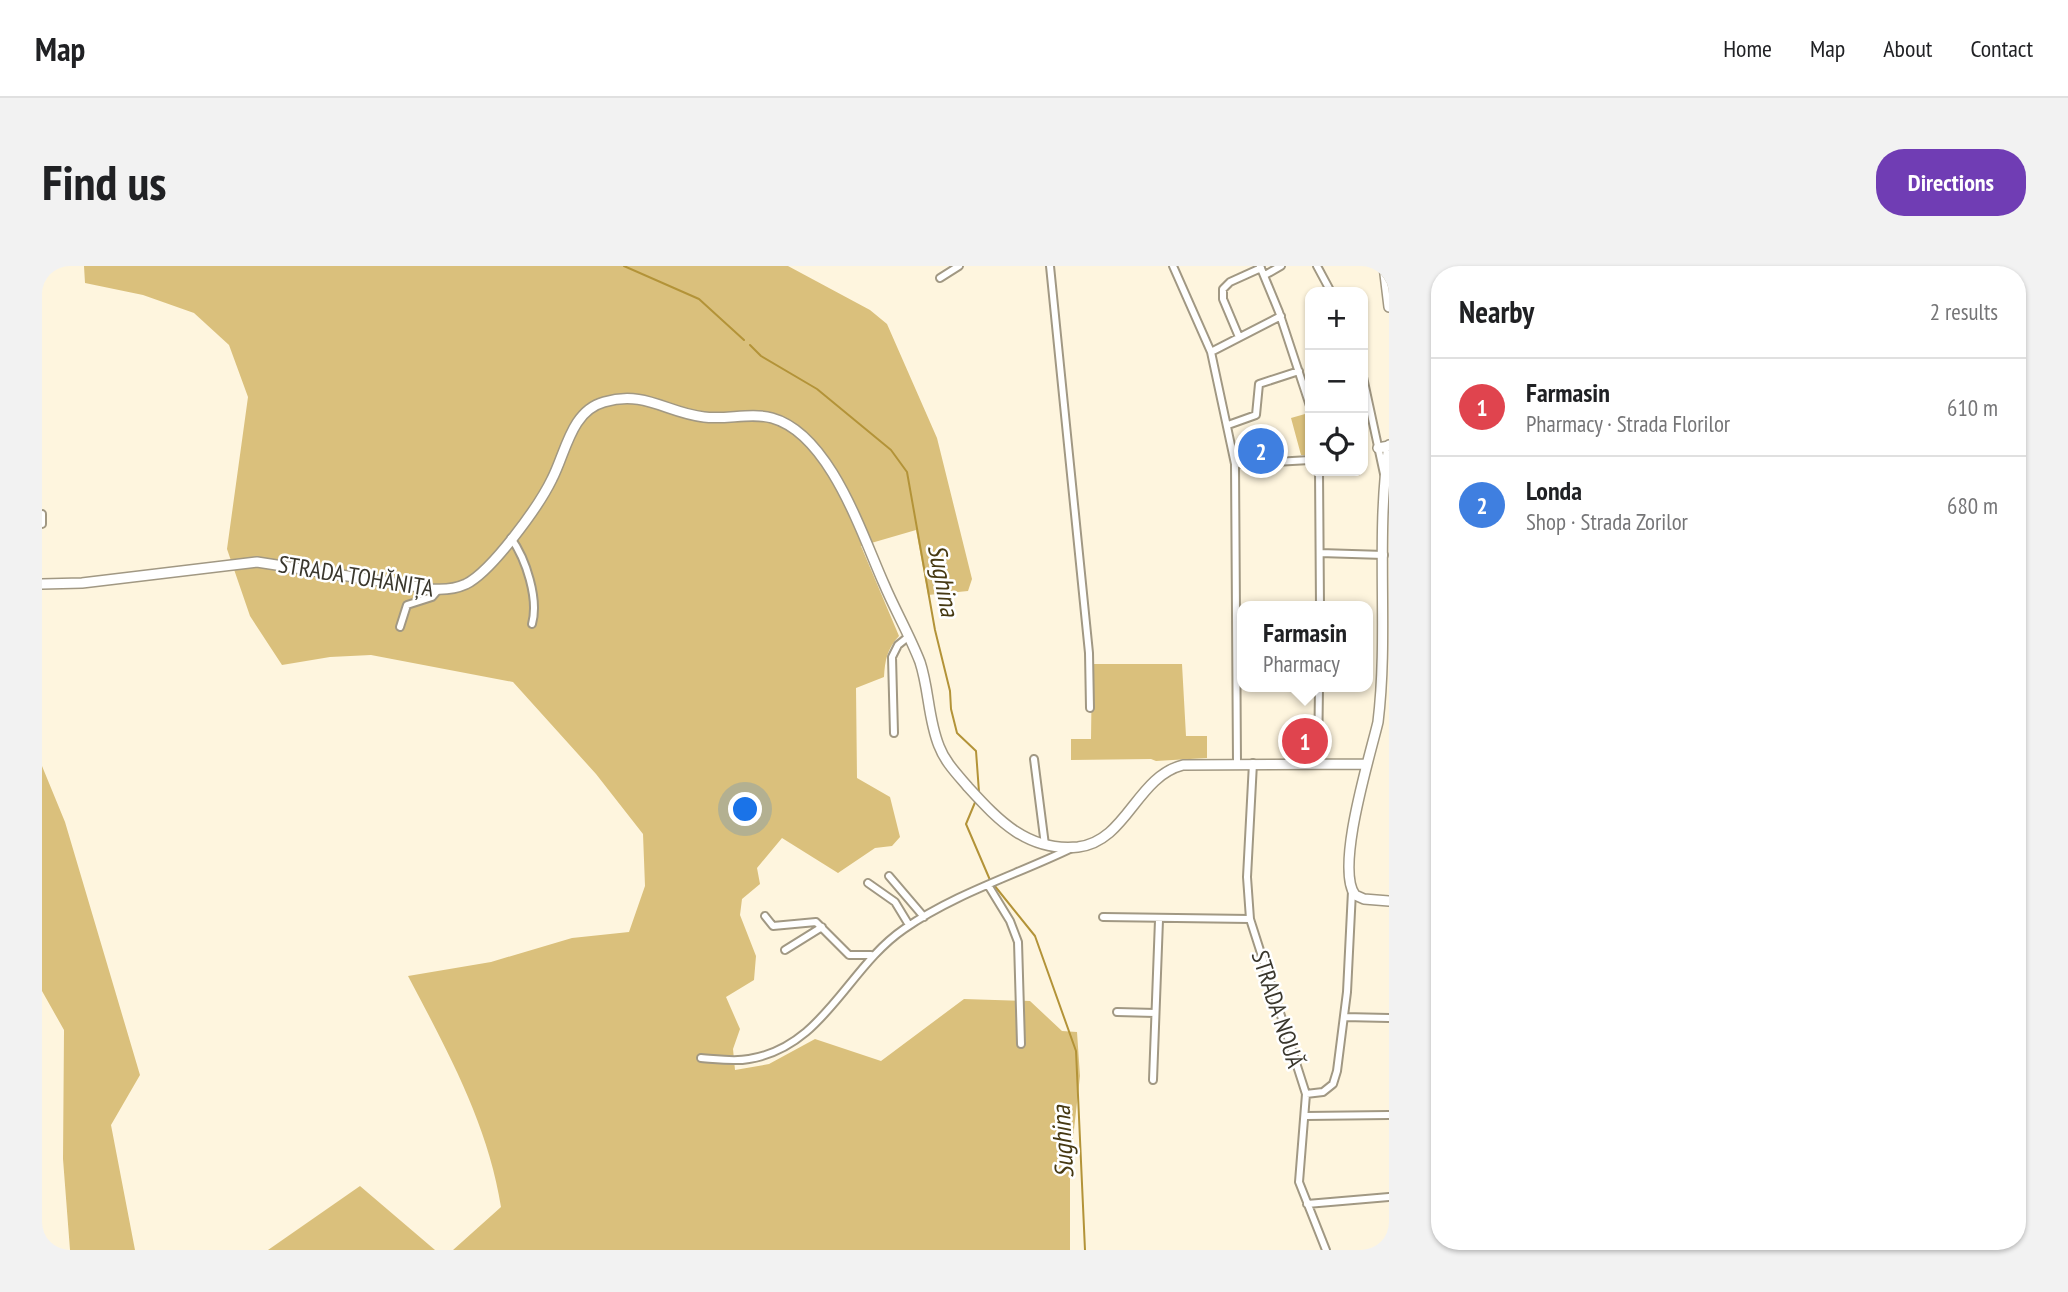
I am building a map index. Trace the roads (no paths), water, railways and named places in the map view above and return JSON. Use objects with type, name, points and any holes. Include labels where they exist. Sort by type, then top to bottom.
[{"type":"main road","points":[[1384,266],[1389,307]]},
{"type":"main road","name":"STRADA TOHĂNIȚA","points":[[42,584],[82,583],[257,562],[438,590],[459,587],[473,580],[511,538],[543,496],[580,418],[597,404],[632,398],[653,401],[702,417],[761,416],[782,421],[796,431],[827,466],[908,637],[924,678],[939,747],[982,802],[1018,835],[1045,845]]},
{"type":"main road","points":[[1378,448],[1389,446],[1384,476],[1385,674],[1354,822],[1350,873],[1352,891],[1364,899],[1389,901]]},
{"type":"main road","points":[[1045,845],[1074,847],[1093,844],[1108,835],[1155,780],[1168,770],[1183,765],[1367,764]]},
{"type":"street","points":[[940,278],[959,266]]},
{"type":"street","points":[[1050,266],[1089,653],[1090,708]]},
{"type":"street","points":[[1173,266],[1210,352],[1236,464],[1240,601]]},
{"type":"street","points":[[1265,275],[1281,266]]},
{"type":"street","points":[[1317,266],[1328,287]]},
{"type":"street","points":[[1239,337],[1223,299],[1223,289],[1230,282],[1260,267],[1281,316],[1305,390]]},
{"type":"street","points":[[1210,352],[1281,316]]},
{"type":"street","points":[[1228,425],[1256,415],[1257,388],[1261,382],[1299,371]]},
{"type":"street","points":[[1368,401],[1384,476]]},
{"type":"street","points":[[1236,464],[1305,460]]},
{"type":"street","points":[[1319,476],[1320,601]]},
{"type":"street","points":[[42,514],[42,524]]},
{"type":"street","points":[[511,538],[521,556],[533,599],[532,624]]},
{"type":"street","points":[[1320,554],[1384,555]]},
{"type":"street","points":[[400,627],[407,605],[432,597],[438,590]]},
{"type":"street","points":[[894,733],[892,657],[898,645],[908,637]]},
{"type":"street","points":[[1237,763],[1238,692]]},
{"type":"street","points":[[1318,763],[1319,692]]},
{"type":"street","points":[[1034,759],[1045,845]]},
{"type":"street","name":"STRADA NOUĂ","points":[[1253,763],[1247,877],[1250,919],[1306,1094],[1299,1182],[1326,1250]]},
{"type":"street","points":[[701,1058],[750,1059],[798,1039],[821,1021],[871,955],[909,925],[960,896],[1074,847]]},
{"type":"street","points":[[888,876],[924,917]]},
{"type":"street","points":[[867,883],[895,902],[909,925]]},
{"type":"street","points":[[988,885],[1010,921],[1018,942],[1021,1044]]},
{"type":"street","points":[[1306,1094],[1323,1093],[1333,1084],[1344,1017],[1352,891]]},
{"type":"street","points":[[765,916],[773,926],[811,920],[822,927],[849,955],[871,955]]},
{"type":"street","points":[[1103,917],[1159,920],[1250,919]]},
{"type":"street","points":[[1153,1080],[1159,920]]},
{"type":"street","points":[[785,950],[822,927]]},
{"type":"street","points":[[1117,1012],[1155,1013]]},
{"type":"street","points":[[1344,1017],[1389,1018]]},
{"type":"street","points":[[1306,1116],[1389,1115]]},
{"type":"street","points":[[1307,1203],[1389,1197]]},
{"type":"waterway","name":"Sughina","points":[[624,266],[699,299],[744,340]]},
{"type":"waterway","name":"Sughina","points":[[750,345],[761,356],[817,389],[891,450],[907,472],[935,630],[950,691],[951,709],[957,733],[976,751],[979,792]]},
{"type":"waterway","name":"Sughina","points":[[976,800],[966,824],[990,880]]},
{"type":"waterway","name":"Sughina","points":[[994,885],[1035,936],[1076,1051],[1085,1250]]},
{"type":"place","name":"Londa","points":[[1261,451]]},
{"type":"place","name":"Farmasin","points":[[1305,741]]}]
